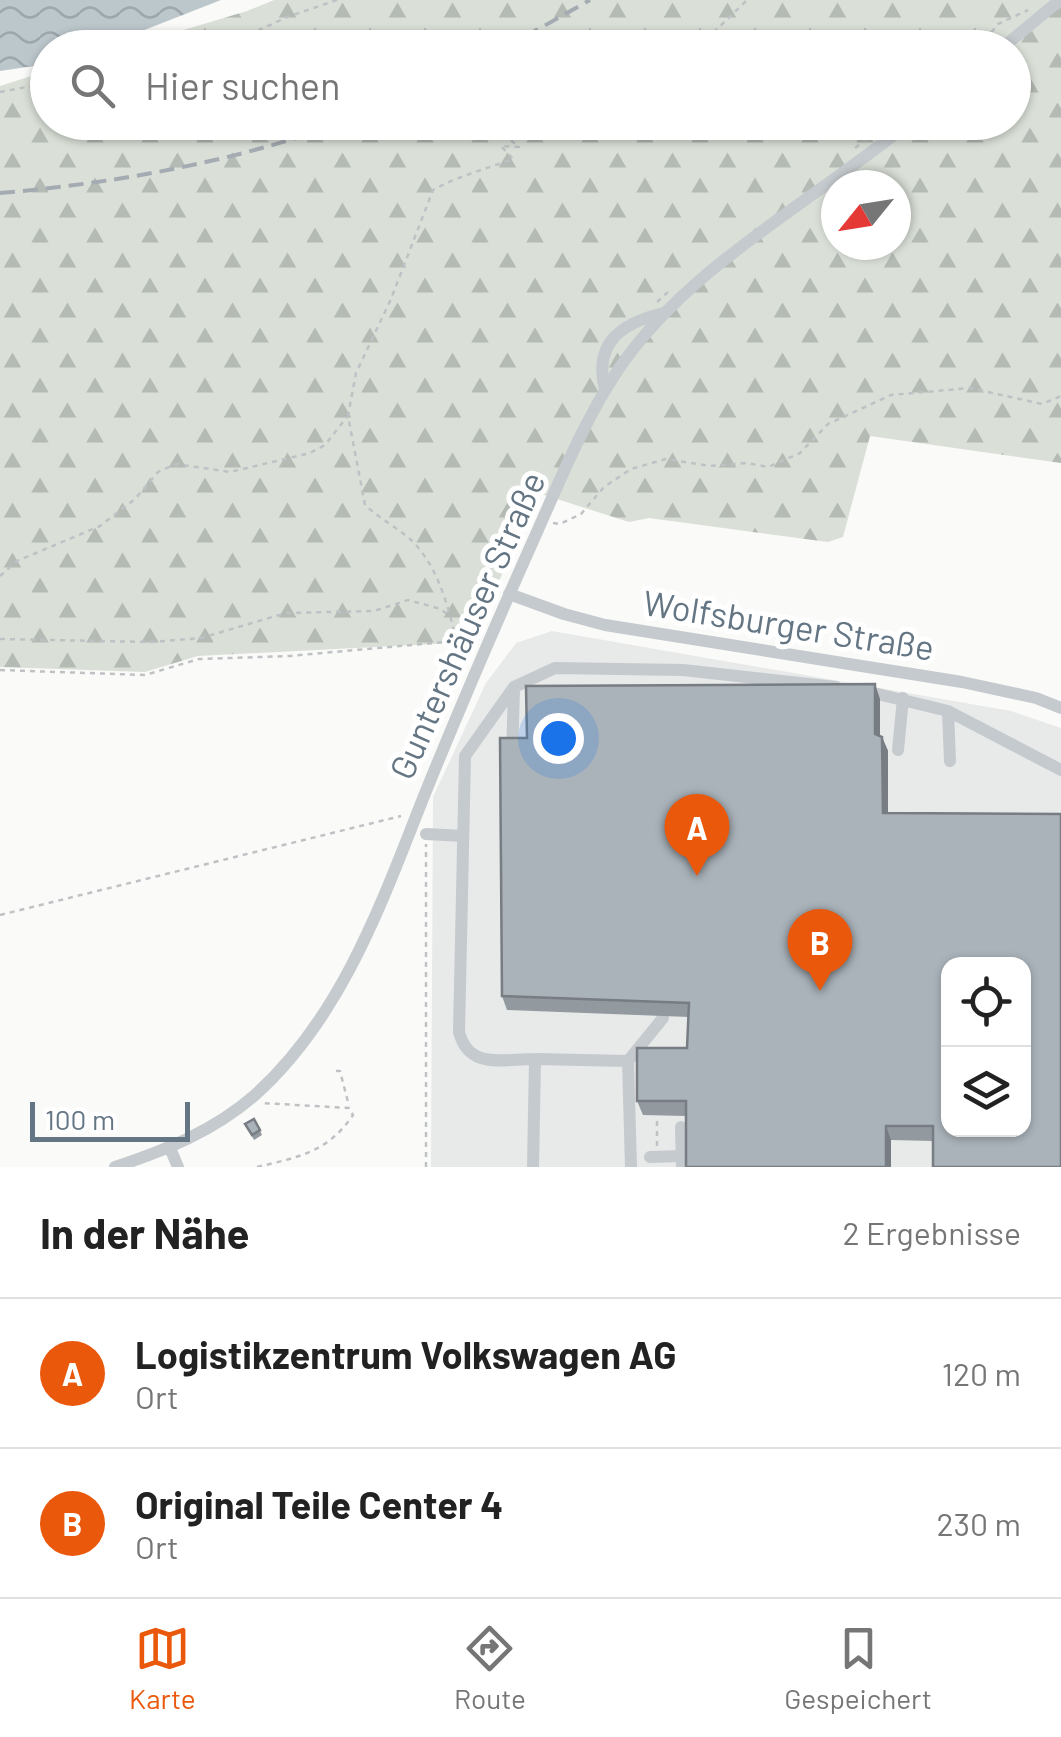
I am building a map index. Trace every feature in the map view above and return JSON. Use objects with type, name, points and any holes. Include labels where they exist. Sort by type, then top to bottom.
[{"type":"street","points":[[1024,30],[1060,0]]},
{"type":"street","name":"Guntershäuser Straße","points":[[115,1167],[170,1148],[225,1118],[254,1096],[283,1067],[335,998],[510,594],[605,390],[664,313],[704,276],[886,140]]},
{"type":"street","points":[[605,390],[601,362],[611,341],[638,319],[664,313]]},
{"type":"street","name":"Wolfsburger Straße","points":[[510,594],[605,625],[962,682],[1036,698],[1061,708]]},
{"type":"street","points":[[628,1061],[477,1059],[466,1052],[462,1043],[459,1032],[465,756],[514,688],[555,668],[682,670],[777,679],[902,698],[948,711],[1061,770]]},
{"type":"street","points":[[512,753],[514,688]]},
{"type":"street","points":[[898,750],[902,698]]},
{"type":"street","points":[[948,711],[950,761]]},
{"type":"street","points":[[426,834],[463,836]]},
{"type":"street","points":[[631,1167],[628,1061],[663,1018]]},
{"type":"street","points":[[533,1167],[535,1059]]},
{"type":"street","points":[[653,1157],[682,1162],[680,1127]]},
{"type":"street","points":[[170,1148],[178,1167]]},
{"type":"path","points":[[261,30],[336,0]]},
{"type":"path","points":[[716,30],[747,0]]},
{"type":"path","points":[[993,30],[1032,8]]},
{"type":"path","points":[[0,92],[30,86]]},
{"type":"path","points":[[456,641],[435,575],[411,540],[365,505],[348,416],[356,373],[434,190],[458,176],[475,176],[513,159],[501,146],[519,147],[512,140]]},
{"type":"path","points":[[542,522],[560,524],[581,514],[604,487],[631,469],[666,459],[710,466],[747,463],[768,467],[800,453],[828,424],[891,395],[970,388],[1042,404],[1061,396]]},
{"type":"path","points":[[0,576],[18,561],[100,526],[134,499],[158,472],[176,464],[230,472],[310,453],[325,444],[348,416]]},
{"type":"path","points":[[0,639],[150,642],[202,638],[286,614],[374,611],[408,600],[441,609],[451,618]]},
{"type":"path","points":[[0,670],[146,675],[199,659],[289,656],[456,641],[480,633]]},
{"type":"path","points":[[0,915],[402,816],[415,820]]},
{"type":"path","points":[[426,834],[426,1167]]},
{"type":"path","points":[[257,1167],[318,1148],[340,1135],[353,1115],[340,1071],[336,1071]]},
{"type":"path","points":[[254,1096],[260,1103],[277,1106],[349,1108]]},
{"type":"path","points":[[653,1157],[657,1116]]},
{"type":"shaded area","points":[[552,631],[1011,711],[1061,728],[1061,1167],[431,1167],[433,797],[486,683],[516,643]]},
{"type":"green space","points":[[274,0],[1061,0],[1061,463],[870,436],[843,537],[828,542],[649,518],[629,522],[538,493],[472,642],[198,656],[145,672],[0,667],[0,86],[30,76],[30,140],[1031,140],[1031,30],[184,30]]},
{"type":"water","points":[[0,0],[221,0],[144,30],[30,30],[30,67],[0,71]]},
{"type":"building","points":[[875,684],[875,734],[882,737],[883,813],[1061,814],[1061,1167],[933,1167],[933,1126],[886,1126],[886,1167],[686,1167],[686,1101],[637,1101],[637,1048],[687,1048],[689,1003],[502,996],[500,738],[527,738],[526,686]]},
{"type":"building","points":[[254,1119],[260,1130],[252,1135],[245,1124]]},
{"type":"railway","points":[[537,30],[590,0]]},
{"type":"railway","points":[[0,193],[174,169],[289,140]]},
{"type":"place","name":"Logistikzentrum Volkswagen AG","points":[[697,876]]},
{"type":"place","name":"Original Teile Center 4","points":[[820,991]]}]
